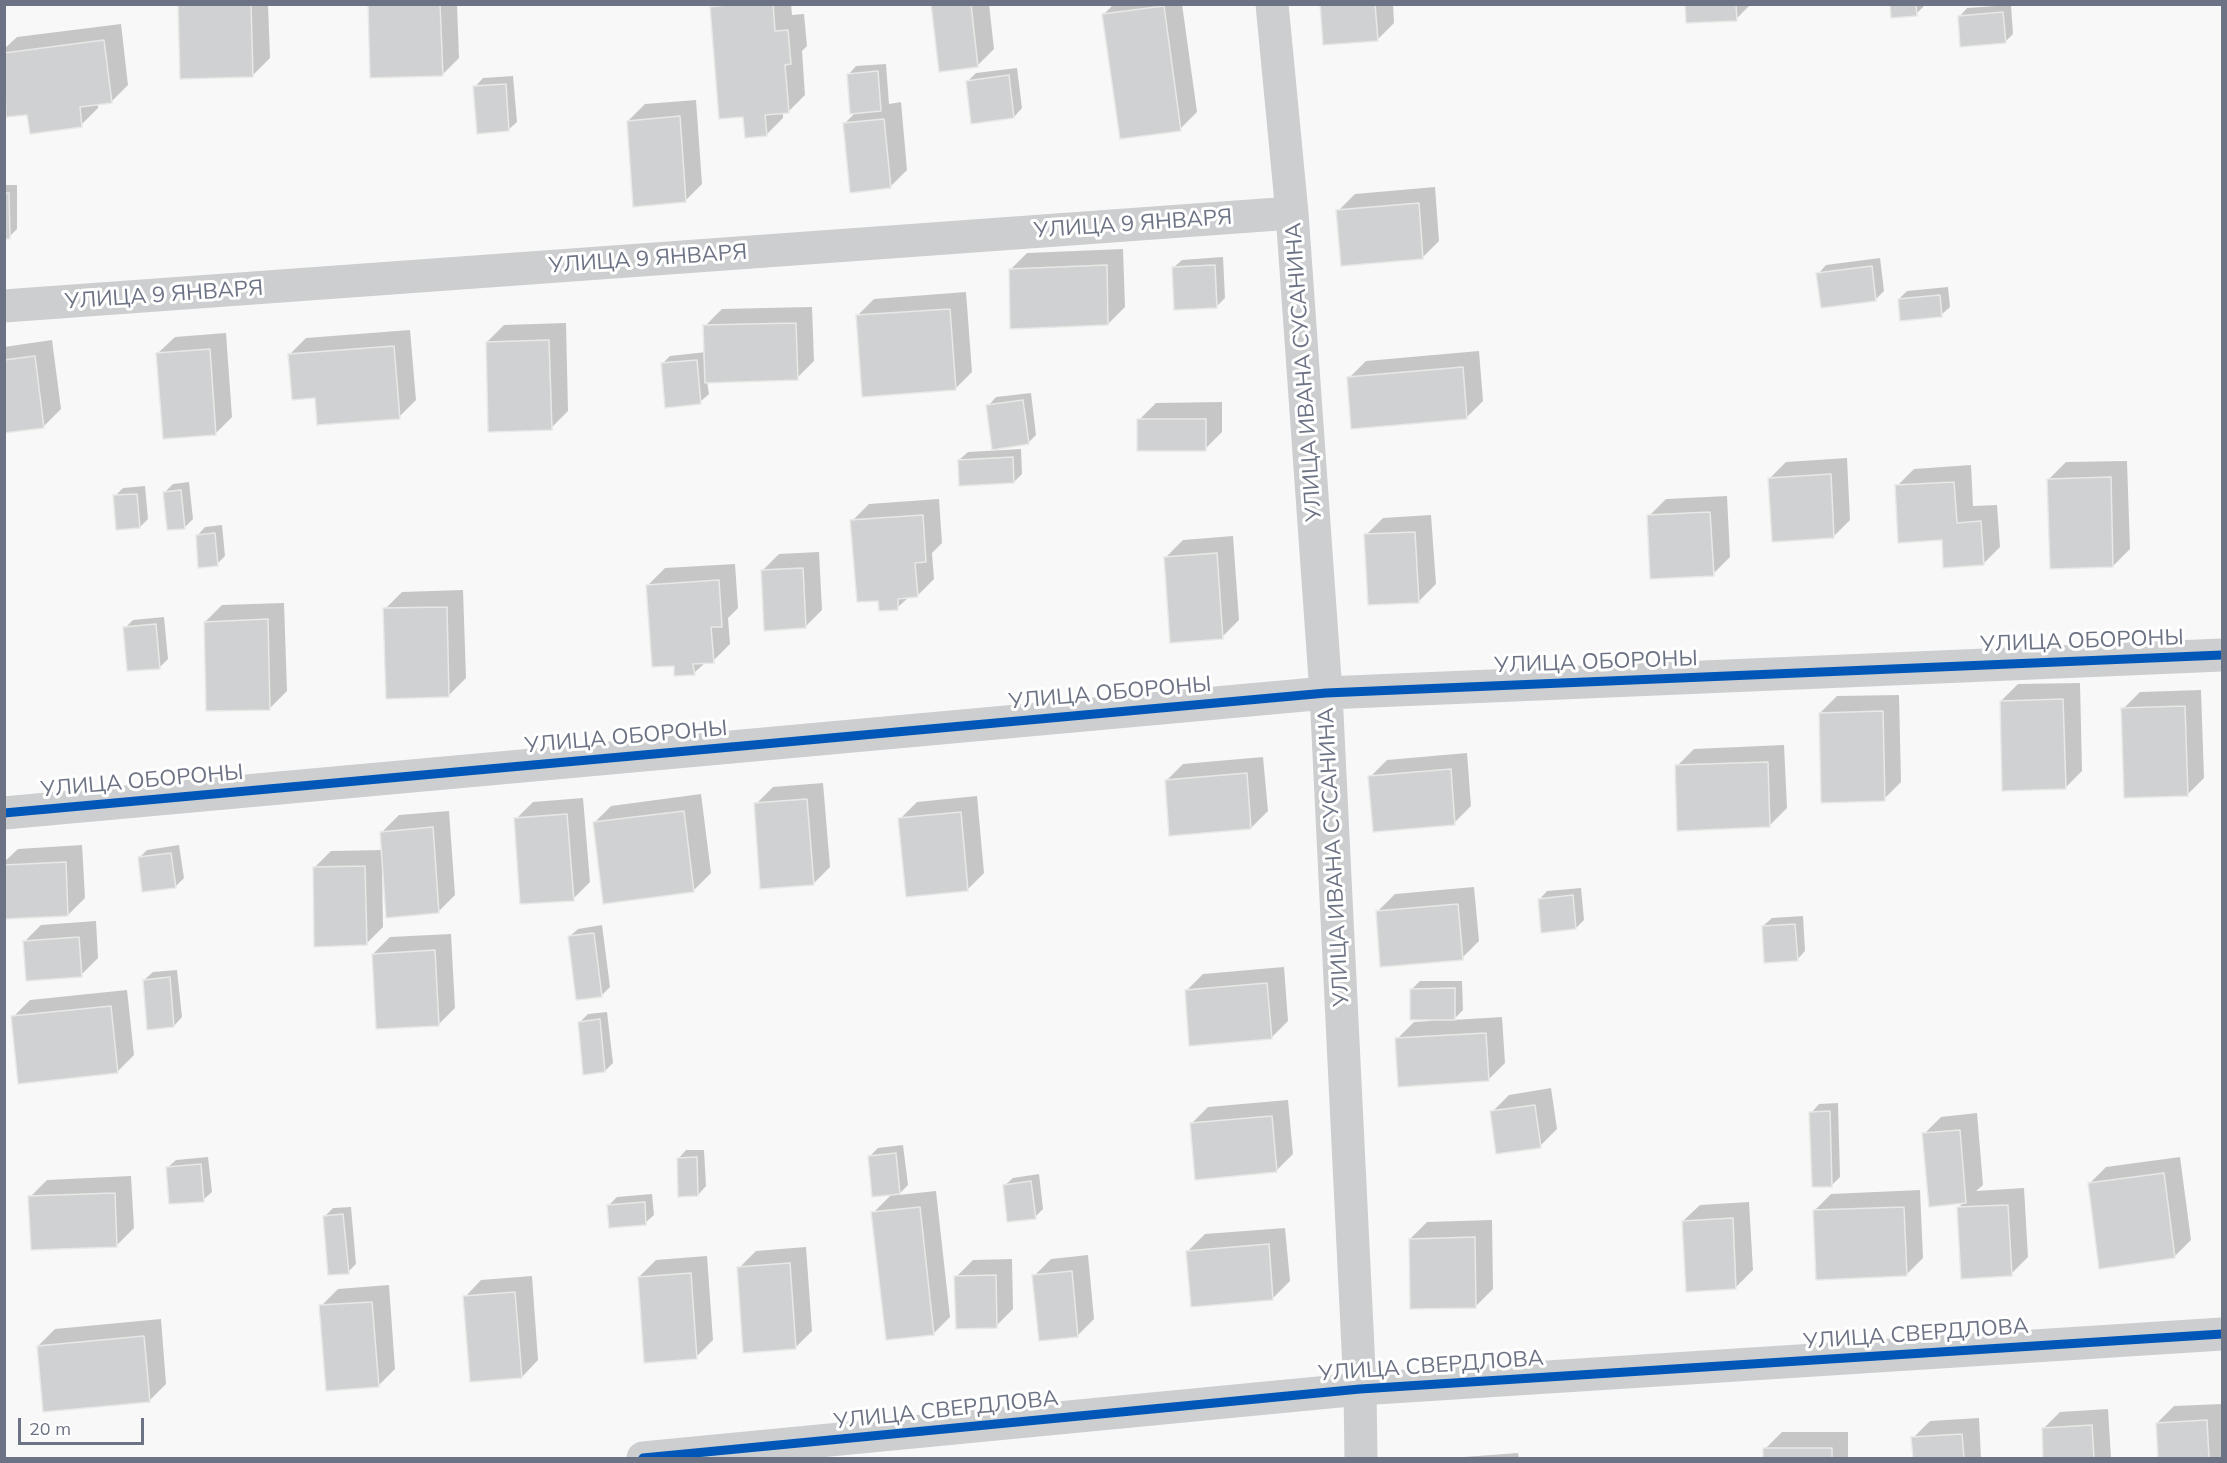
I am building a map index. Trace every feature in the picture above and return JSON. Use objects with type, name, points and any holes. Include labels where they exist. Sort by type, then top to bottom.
[{"type":"street","name":"УЛИЦА ИВАНА СУСАНИНА","points":[[1272,4],[1292,213],[1326,693],[1360,1389],[1361,1458]]},
{"type":"street","name":"УЛИЦА 9 ЯНВАРЯ","points":[[4,306],[1292,213]]},
{"type":"street","name":"УЛИЦА ОБОРОНЫ","points":[[4,813],[1326,693],[2223,655]]},
{"type":"street","name":"УЛИЦА СВЕРДЛОВА","points":[[643,1458],[1360,1389],[2223,1334]]},
{"type":"building","points":[[178,4],[251,4],[253,77],[180,79]]},
{"type":"building","points":[[368,4],[440,4],[443,76],[370,78]]},
{"type":"building","points":[[735,4],[773,4],[775,31],[788,30],[791,64],[785,65],[789,113],[765,115],[767,136],[745,138],[743,117],[719,119],[710,7]]},
{"type":"building","points":[[931,4],[971,4],[978,67],[939,72]]},
{"type":"building","points":[[1320,4],[1375,4],[1378,41],[1323,45]]},
{"type":"building","points":[[1685,4],[1736,4],[1737,21],[1686,23]]},
{"type":"building","points":[[1890,4],[1916,4],[1917,16],[1891,18]]},
{"type":"building","points":[[1164,6],[1181,131],[1120,139],[1102,14]]},
{"type":"building","points":[[2003,12],[2006,43],[1960,47],[1958,16]]},
{"type":"building","points":[[104,40],[112,103],[80,107],[82,127],[30,134],[27,115],[6,117],[4,53]]},
{"type":"building","points":[[878,71],[881,111],[850,114],[847,74]]},
{"type":"building","points":[[1009,75],[1014,118],[971,124],[966,81]]},
{"type":"building","points":[[506,84],[509,131],[477,134],[473,86]]},
{"type":"building","points":[[680,116],[686,202],[633,207],[627,121]]},
{"type":"building","points":[[884,119],[891,188],[850,193],[843,123]]},
{"type":"building","points":[[4,193],[9,193],[10,239],[4,239]]},
{"type":"building","points":[[1419,203],[1423,259],[1341,266],[1336,210]]},
{"type":"building","points":[[1107,265],[1108,325],[1010,329],[1009,269]]},
{"type":"building","points":[[1215,265],[1217,308],[1174,310],[1172,267]]},
{"type":"building","points":[[1872,266],[1876,301],[1821,308],[1816,273]]},
{"type":"building","points":[[1940,295],[1942,317],[1900,321],[1898,299]]},
{"type":"building","points":[[950,309],[956,390],[862,397],[856,315]]},
{"type":"building","points":[[796,323],[798,380],[705,383],[703,325]]},
{"type":"building","points":[[549,340],[552,430],[488,432],[486,342]]},
{"type":"building","points":[[394,346],[400,419],[317,425],[315,398],[292,400],[288,354]]},
{"type":"building","points":[[210,349],[216,435],[163,439],[156,353]]},
{"type":"building","points":[[35,356],[44,428],[4,433],[4,360]]},
{"type":"building","points":[[697,360],[701,404],[665,408],[661,363]]},
{"type":"building","points":[[1463,367],[1467,419],[1351,429],[1347,377]]},
{"type":"building","points":[[1023,400],[1029,444],[992,450],[986,405]]},
{"type":"building","points":[[1137,419],[1206,419],[1206,451],[1137,451]]},
{"type":"building","points":[[1013,457],[1014,483],[959,486],[958,460]]},
{"type":"building","points":[[1831,474],[1834,538],[1772,542],[1768,478]]},
{"type":"building","points":[[2111,477],[2113,567],[2050,569],[2047,479]]},
{"type":"building","points":[[1954,482],[1957,523],[1981,521],[1984,565],[1943,568],[1942,540],[1898,543],[1895,485]]},
{"type":"building","points":[[181,490],[185,529],[167,530],[163,492]]},
{"type":"building","points":[[137,494],[140,528],[116,530],[113,495]]},
{"type":"building","points":[[1710,512],[1714,576],[1650,579],[1647,515]]},
{"type":"building","points":[[923,515],[926,562],[915,563],[918,597],[898,599],[898,610],[879,611],[878,601],[857,602],[850,520]]},
{"type":"building","points":[[1415,532],[1419,603],[1368,605],[1364,534]]},
{"type":"building","points":[[215,533],[218,566],[198,568],[196,535]]},
{"type":"building","points":[[1217,553],[1223,639],[1170,643],[1164,557]]},
{"type":"building","points":[[803,568],[806,628],[764,631],[761,570]]},
{"type":"building","points":[[719,580],[722,627],[711,627],[714,663],[693,664],[695,675],[674,676],[674,666],[652,667],[646,585]]},
{"type":"building","points":[[447,607],[449,697],[386,699],[383,608]]},
{"type":"building","points":[[268,619],[270,710],[206,711],[204,622]]},
{"type":"building","points":[[156,624],[160,669],[127,671],[123,627]]},
{"type":"building","points":[[2063,699],[2066,789],[2002,791],[2000,701]]},
{"type":"building","points":[[2185,706],[2188,796],[2124,798],[2121,708]]},
{"type":"building","points":[[1883,711],[1885,801],[1821,803],[1819,713]]},
{"type":"building","points":[[1768,762],[1770,827],[1677,831],[1675,765]]},
{"type":"building","points":[[1451,769],[1455,825],[1373,832],[1368,776]]},
{"type":"building","points":[[1247,773],[1251,829],[1169,836],[1165,780]]},
{"type":"building","points":[[807,799],[814,885],[760,889],[754,803]]},
{"type":"building","points":[[684,811],[694,892],[603,904],[593,822]]},
{"type":"building","points":[[961,812],[968,891],[906,897],[898,818]]},
{"type":"building","points":[[567,814],[574,901],[520,904],[514,818]]},
{"type":"building","points":[[433,827],[439,913],[386,918],[380,832]]},
{"type":"building","points":[[171,853],[176,888],[142,892],[138,857]]},
{"type":"building","points":[[66,862],[68,916],[4,919],[4,865]]},
{"type":"building","points":[[365,866],[367,945],[314,947],[313,867]]},
{"type":"building","points":[[1573,895],[1576,929],[1541,933],[1538,899]]},
{"type":"building","points":[[1458,904],[1463,960],[1380,967],[1376,911]]},
{"type":"building","points":[[1795,924],[1798,961],[1764,963],[1762,926]]},
{"type":"building","points":[[594,933],[602,997],[576,1000],[568,936]]},
{"type":"building","points":[[79,937],[82,977],[26,981],[23,941]]},
{"type":"building","points":[[435,950],[439,1026],[376,1029],[372,954]]},
{"type":"building","points":[[170,977],[174,1027],[147,1030],[143,980]]},
{"type":"building","points":[[1267,983],[1272,1039],[1189,1046],[1185,990]]},
{"type":"building","points":[[1455,988],[1455,1020],[1410,1020],[1410,989]]},
{"type":"building","points":[[111,1006],[118,1073],[18,1084],[11,1016]]},
{"type":"building","points":[[600,1019],[605,1072],[583,1075],[578,1022]]},
{"type":"building","points":[[1486,1033],[1489,1081],[1398,1087],[1395,1038]]},
{"type":"building","points":[[1535,1105],[1541,1148],[1496,1154],[1490,1111]]},
{"type":"building","points":[[1830,1111],[1832,1187],[1812,1187],[1809,1112]]},
{"type":"building","points":[[1272,1116],[1277,1172],[1195,1180],[1190,1123]]},
{"type":"building","points":[[1960,1130],[1966,1203],[1929,1207],[1922,1133]]},
{"type":"building","points":[[896,1153],[900,1194],[872,1197],[868,1156]]},
{"type":"building","points":[[697,1157],[698,1196],[678,1197],[677,1158]]},
{"type":"building","points":[[201,1164],[204,1202],[169,1204],[166,1167]]},
{"type":"building","points":[[2164,1173],[2175,1258],[2099,1269],[2088,1183]]},
{"type":"building","points":[[1031,1181],[1036,1219],[1007,1222],[1003,1185]]},
{"type":"building","points":[[115,1193],[117,1247],[31,1250],[28,1196]]},
{"type":"building","points":[[645,1202],[646,1225],[609,1228],[607,1205]]},
{"type":"building","points":[[2008,1205],[2012,1276],[1961,1279],[1957,1207]]},
{"type":"building","points":[[920,1207],[934,1335],[886,1340],[871,1212]]},
{"type":"building","points":[[1904,1207],[1907,1276],[1816,1280],[1813,1210]]},
{"type":"building","points":[[343,1214],[349,1274],[328,1275],[323,1216]]},
{"type":"building","points":[[1733,1218],[1736,1289],[1686,1292],[1682,1221]]},
{"type":"building","points":[[1475,1237],[1476,1308],[1410,1309],[1409,1239]]},
{"type":"building","points":[[1269,1244],[1273,1300],[1191,1307],[1186,1251]]},
{"type":"building","points":[[790,1263],[796,1349],[743,1353],[737,1267]]},
{"type":"building","points":[[1072,1271],[1078,1337],[1039,1341],[1032,1275]]},
{"type":"building","points":[[691,1273],[697,1359],[644,1363],[638,1277]]},
{"type":"building","points":[[996,1275],[997,1328],[956,1329],[954,1276]]},
{"type":"building","points":[[515,1292],[522,1378],[470,1382],[463,1296]]},
{"type":"building","points":[[372,1302],[379,1387],[326,1391],[319,1305]]},
{"type":"building","points":[[144,1336],[150,1402],[43,1412],[37,1346]]},
{"type":"building","points":[[2207,1420],[2209,1458],[2158,1458],[2156,1423]]},
{"type":"building","points":[[2092,1425],[2094,1458],[2043,1458],[2042,1428]]},
{"type":"building","points":[[1962,1434],[1964,1458],[1913,1458],[1911,1437]]},
{"type":"building","points":[[1763,1448],[1832,1448],[1832,1458],[1763,1458]]},
{"type":"cycle path","points":[[4,813],[1326,693],[2222,655]]},
{"type":"cycle path","points":[[643,1458],[1360,1389],[2222,1334]]}]
